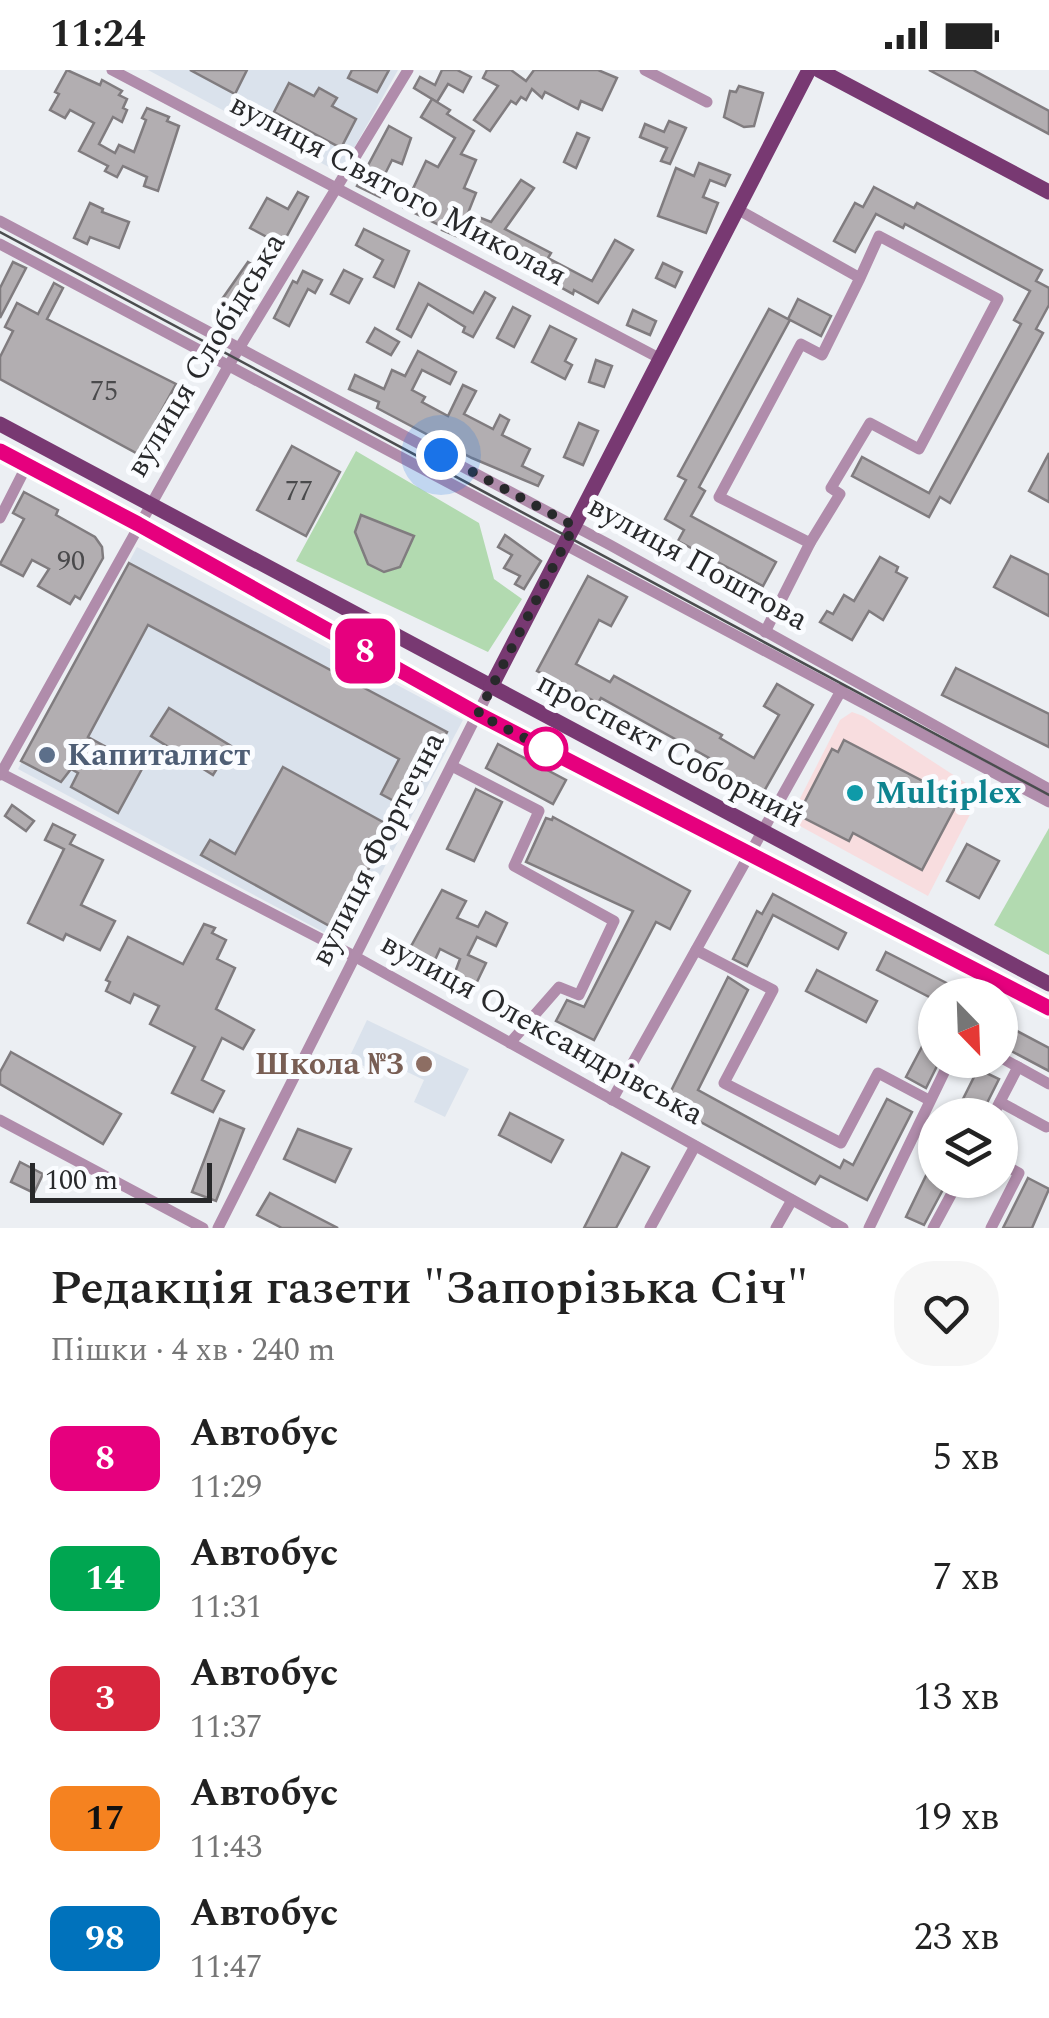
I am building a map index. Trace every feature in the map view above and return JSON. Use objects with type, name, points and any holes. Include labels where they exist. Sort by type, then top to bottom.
[{"type":"main road","name":"вулиця Фортечна","points":[[491,687],[809,70]]},
{"type":"main road","points":[[819,70],[1049,192]]},
{"type":"main road","name":"проспект Соборний","points":[[0,424],[1049,984]]},
{"type":"main road","name":"проспект Соборний","points":[[0,451],[478,714],[992,978]]},
{"type":"main road","name":"проспект Соборний","points":[[1018,992],[1049,1008]]},
{"type":"street","name":"вулиця Святого Миколая","points":[[112,70],[658,358]]},
{"type":"street","name":"вулиця Слобідська","points":[[0,774],[149,504],[408,70]]},
{"type":"street","points":[[645,70],[707,102]]},
{"type":"street","points":[[736,209],[860,278]]},
{"type":"street","name":"вулиця Поштова","points":[[0,222],[574,526],[1049,789]]},
{"type":"street","points":[[764,632],[840,494],[831,488],[870,423],[920,449],[998,299],[879,236],[822,356],[800,344],[719,497],[810,543]]},
{"type":"street","name":"вулиця Поштова","points":[[0,244],[1049,802]]},
{"type":"street","points":[[0,518],[27,465]]},
{"type":"street","points":[[612,1100],[848,677]]},
{"type":"street","name":"вулиця Фортечна","points":[[218,1228],[491,687]]},
{"type":"street","points":[[452,766],[539,811],[514,866],[614,920],[579,994],[559,987],[510,1043]]},
{"type":"street","name":"вулиця Олександрівська","points":[[0,774],[354,956],[843,1228]]},
{"type":"street","points":[[696,950],[773,990],[724,1083],[841,1143],[878,1073],[925,1098]]},
{"type":"street","points":[[1018,1067],[1049,1084]]},
{"type":"street","points":[[1018,1111],[1048,1125]]},
{"type":"street","points":[[0,1120],[203,1228]]},
{"type":"street","points":[[869,1228],[918,1123]]},
{"type":"street","points":[[650,1228],[695,1146]]},
{"type":"street","points":[[933,1228],[949,1198]]},
{"type":"street","points":[[990,1228],[1006,1198]]},
{"type":"street","points":[[776,1228],[792,1200]]},
{"type":"shaded area","points":[[148,70],[398,70],[340,173]]},
{"type":"shaded area","points":[[137,547],[463,720],[344,943],[18,769]]},
{"type":"shaded area","points":[[852,712],[981,793],[928,896],[789,820],[840,720]]},
{"type":"shaded area","name":"Школа №3","points":[[367,1020],[469,1069],[445,1117],[414,1102],[424,1080],[378,1058],[371,1070],[349,1058]]},
{"type":"green space","points":[[356,451],[479,523],[494,579],[522,599],[488,652],[296,561]]},
{"type":"green space","points":[[1049,828],[1049,955],[994,925]]},
{"type":"building","points":[[67,70],[100,85],[102,80],[122,91],[119,95],[127,99],[122,122],[113,117],[99,144],[115,153],[119,145],[134,152],[147,108],[179,126],[158,191],[144,186],[147,177],[123,166],[117,177],[105,171],[108,166],[79,151],[94,123],[70,110],[65,118],[50,110]]},
{"type":"building","points":[[190,70],[247,70],[235,94]]},
{"type":"building","points":[[352,70],[389,70],[377,92],[348,78]]},
{"type":"building","points":[[442,70],[457,70],[471,77],[463,92],[448,84],[437,102],[414,88],[420,77],[435,85]]},
{"type":"building","points":[[487,70],[511,70],[526,81],[534,70],[598,70],[617,78],[602,110],[581,101],[578,109],[545,92],[542,98],[532,89],[526,100],[521,97],[516,104],[511,101],[490,131],[474,120],[498,86],[483,78]]},
{"type":"building","points":[[929,70],[973,70],[1049,111],[1049,134]]},
{"type":"building","points":[[289,83],[314,96],[319,88],[337,98],[332,106],[356,119],[341,148],[274,112]]},
{"type":"building","points":[[739,86],[763,93],[754,126],[744,127],[724,117],[730,91],[736,92]]},
{"type":"building","points":[[432,99],[474,131],[461,154],[476,160],[464,188],[476,193],[468,213],[491,222],[521,180],[534,188],[505,229],[551,253],[548,258],[592,281],[615,240],[633,250],[598,303],[574,290],[573,294],[472,238],[470,242],[442,230],[443,227],[404,208],[426,161],[438,167],[455,138],[421,117]]},
{"type":"building","points":[[669,121],[686,128],[670,164],[661,161],[667,148],[640,137],[645,124],[664,132]]},
{"type":"building","points":[[389,126],[411,138],[402,164],[392,160],[381,182],[386,185],[380,197],[357,186]]},
{"type":"building","points":[[577,133],[589,138],[576,168],[564,162]]},
{"type":"building","points":[[699,163],[730,175],[725,186],[710,180],[703,197],[718,203],[706,233],[658,216],[676,168],[694,176]]},
{"type":"building","points":[[874,187],[914,208],[917,203],[1042,270],[1036,281],[1049,288],[1049,305],[1036,329],[1043,333],[950,503],[940,497],[929,517],[852,476],[862,457],[929,493],[1021,324],[1014,320],[1030,291],[905,224],[903,228],[876,214],[855,252],[834,241],[855,203],[863,207]]},
{"type":"building","points":[[298,192],[308,197],[282,245],[250,228],[267,198],[288,209]]},
{"type":"building","points":[[90,203],[129,222],[119,248],[90,237],[87,244],[74,238]]},
{"type":"building","points":[[364,229],[409,251],[394,287],[374,277],[383,260],[356,245]]},
{"type":"building","points":[[13,262],[26,268],[0,318],[0,288]]},
{"type":"building","points":[[248,262],[264,271],[233,324],[217,315],[221,307],[218,305]]},
{"type":"building","points":[[663,263],[682,272],[675,287],[656,278]]},
{"type":"building","points":[[344,270],[362,279],[349,303],[331,294]]},
{"type":"building","points":[[303,271],[322,280],[315,293],[308,289],[289,326],[274,318],[293,281],[297,283]]},
{"type":"building","points":[[54,283],[63,288],[47,319],[176,384],[138,454],[0,379],[0,357],[13,331],[5,327],[17,303],[38,314]]},
{"type":"building","points":[[419,283],[473,313],[485,292],[495,298],[473,337],[463,332],[465,327],[428,304],[411,337],[397,329]]},
{"type":"building","points":[[798,299],[831,316],[821,336],[790,320],[699,487],[705,491],[691,516],[776,562],[763,586],[678,541],[684,530],[665,519],[686,480],[678,476],[769,309],[788,319]]},
{"type":"building","points":[[513,307],[530,316],[514,347],[497,338]]},
{"type":"building","points":[[633,310],[656,321],[650,335],[627,325]]},
{"type":"building","points":[[550,326],[576,339],[565,361],[572,365],[565,379],[532,362]]},
{"type":"building","points":[[375,328],[399,342],[391,355],[367,342]]},
{"type":"building","points":[[418,351],[456,372],[450,384],[422,370],[412,390],[425,397],[422,402],[448,416],[463,385],[476,391],[464,414],[493,429],[500,415],[509,420],[502,435],[530,449],[522,466],[543,476],[538,486],[472,458],[377,408],[379,402],[349,389],[355,375],[384,389],[392,370],[405,376]]},
{"type":"building","points":[[596,360],[612,366],[604,387],[589,382]]},
{"type":"building","points":[[579,423],[598,431],[583,465],[564,457]]},
{"type":"building","points":[[292,446],[340,472],[306,536],[257,510]]},
{"type":"building","points":[[1049,453],[1049,502],[1029,491]]},
{"type":"building","points":[[24,492],[58,510],[56,515],[95,537],[102,547],[103,558],[80,599],[75,596],[70,604],[38,586],[49,569],[32,560],[23,576],[0,564],[24,519],[13,513]]},
{"type":"building","points":[[361,515],[414,536],[400,567],[384,572],[368,564],[355,532]]},
{"type":"building","points":[[505,535],[541,561],[524,589],[515,584],[520,576],[504,568],[512,555],[498,547]]},
{"type":"building","points":[[1011,556],[1049,575],[1049,616],[994,587]]},
{"type":"building","points":[[880,557],[898,567],[896,572],[907,578],[883,620],[869,611],[852,640],[820,622],[827,611],[833,614],[844,595],[854,601]]},
{"type":"building","points":[[129,563],[447,732],[407,808],[381,794],[399,759],[148,625],[88,737],[143,767],[118,813],[71,787],[78,773],[71,769],[61,782],[21,761]]},
{"type":"building","points":[[588,576],[627,597],[611,626],[599,620],[576,664],[610,682],[614,676],[722,735],[720,738],[754,758],[779,715],[764,706],[777,684],[813,705],[763,793],[601,698],[598,703],[537,671]]},
{"type":"building","points":[[956,668],[1049,714],[1049,747],[942,695]]},
{"type":"building","points":[[169,708],[231,746],[213,775],[151,736]]},
{"type":"building","points":[[844,740],[959,800],[922,870],[853,833],[849,841],[798,815],[832,749],[838,752]]},
{"type":"building","points":[[498,744],[566,780],[553,804],[486,768]]},
{"type":"building","points":[[283,767],[392,827],[335,929],[201,855],[210,840],[235,854]]},
{"type":"building","points":[[476,789],[502,802],[474,861],[447,849]]},
{"type":"building","points":[[12,805],[34,821],[26,831],[5,816]]},
{"type":"building","points":[[553,817],[690,891],[670,929],[656,922],[594,1040],[556,1021],[567,1000],[584,1007],[633,911],[526,862],[546,818]]},
{"type":"building","points":[[53,824],[75,835],[70,844],[103,860],[81,905],[115,921],[100,950],[66,934],[63,940],[28,923],[64,849],[45,840]]},
{"type":"building","points":[[967,844],[999,861],[979,898],[947,881]]},
{"type":"building","points":[[442,890],[466,901],[457,918],[478,927],[486,912],[507,923],[496,946],[477,937],[468,955],[486,963],[476,984],[454,975],[460,959],[440,949],[434,962],[409,950]]},
{"type":"building","points":[[773,894],[846,933],[838,949],[773,915],[747,966],[733,959],[757,911],[762,914]]},
{"type":"building","points":[[204,924],[215,928],[212,933],[226,940],[217,959],[235,968],[216,1009],[254,1030],[243,1049],[222,1038],[202,1080],[224,1091],[213,1112],[172,1093],[195,1047],[150,1024],[159,1006],[134,994],[130,1003],[106,991],[110,982],[106,980],[128,937],[183,964]]},
{"type":"building","points":[[886,952],[937,978],[918,978],[918,991],[877,970]]},
{"type":"building","points":[[817,970],[877,1001],[866,1022],[806,991]]},
{"type":"building","points":[[728,977],[748,990],[698,1090],[840,1168],[844,1160],[853,1165],[887,1099],[912,1112],[867,1200],[820,1176],[815,1184],[697,1120],[702,1111],[669,1095]]},
{"type":"building","points":[[1018,1032],[1049,1048],[1049,1071],[1018,1055]]},
{"type":"building","points":[[11,1052],[121,1114],[103,1144],[0,1084],[0,1072]]},
{"type":"building","points":[[918,1054],[918,1078],[931,1078],[926,1088],[906,1077]]},
{"type":"building","points":[[974,1078],[999,1079],[990,1098],[964,1098]]},
{"type":"building","points":[[510,1113],[563,1140],[551,1162],[499,1135]]},
{"type":"building","points":[[220,1119],[244,1129],[216,1201],[192,1192]]},
{"type":"building","points":[[298,1129],[351,1149],[335,1182],[284,1159]]},
{"type":"building","points":[[622,1153],[649,1167],[616,1228],[584,1228]]},
{"type":"building","points":[[20,1162],[43,1174],[34,1193],[11,1182]]},
{"type":"building","points":[[1028,1178],[1049,1189],[1032,1228],[1003,1228]]},
{"type":"building","points":[[918,1192],[918,1198],[938,1198],[924,1225],[906,1217]]},
{"type":"building","points":[[270,1193],[338,1228],[282,1228],[257,1215]]},
{"type":"tram line","points":[[0,232],[1049,795]]},
{"type":"bus line","name":"8","points":[[0,451],[478,714],[1049,1008]]},
{"type":"place","name":"Капиталист","points":[[47,755]]},
{"type":"place","name":"Multiplex","points":[[855,793]]},
{"type":"place","name":"Школа №3","points":[[424,1064]]},
{"type":"route","points":[[441,455],[574,526],[478,714],[546,749]]}]
